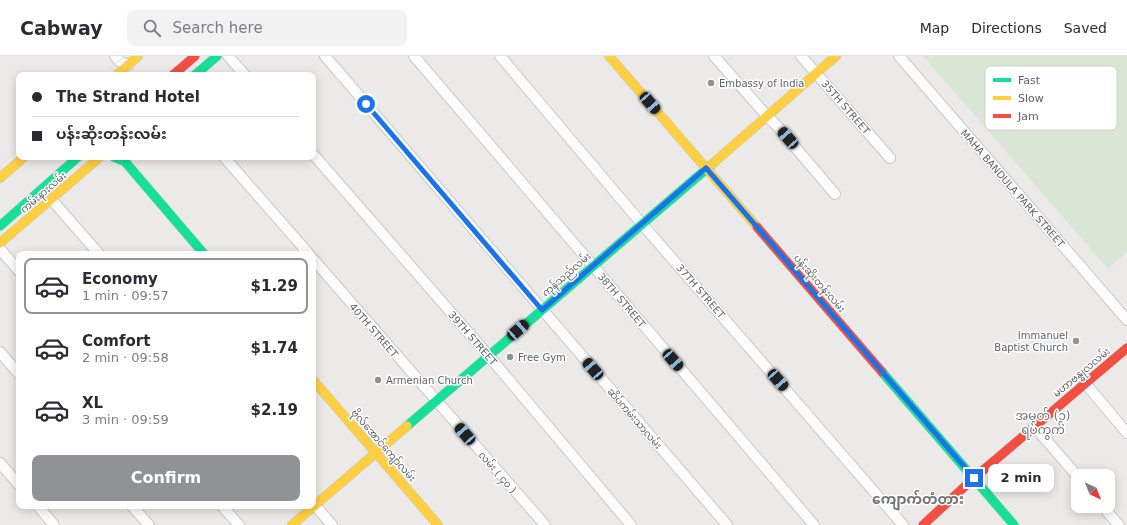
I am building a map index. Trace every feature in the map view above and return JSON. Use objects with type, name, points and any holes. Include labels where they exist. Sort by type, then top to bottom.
[{"type":"main road","points":[[120,72],[138,56]]},
{"type":"main road","points":[[176,72],[195,56]]},
{"type":"main road","points":[[198,72],[217,56]]},
{"type":"main road","name":"ပန်းဆိုးတန်းလမ်း","points":[[609,56],[1014,525]]},
{"type":"main road","name":"ကုန်သည်လမ်း","points":[[316,502],[542,310],[836,56]]},
{"type":"main road","points":[[0,178],[21,160]]},
{"type":"main road","name":"ကမ်းနားလမ်း","points":[[0,226],[75,160]]},
{"type":"main road","name":"ကမ်းနားလမ်း","points":[[0,243],[97,160]]},
{"type":"main road","points":[[125,160],[201,251]]},
{"type":"main road","name":"မဟာဗန္ဓုလလမ်း","points":[[923,525],[974,478],[1037,429],[1087,386],[1127,348]]},
{"type":"main road","name":"ဗိုလ်အောင်ကျော်လမ်း","points":[[316,383],[438,525]]},
{"type":"main road","name":"ကုန်သည်လမ်း","points":[[292,525],[309,509]]},
{"type":"street","points":[[115,56],[119,61],[128,65]]},
{"type":"street","points":[[228,56],[242,72]]},
{"type":"street","name":"ဆိပ်ကမ်းသာလမ်း","points":[[325,56],[727,525]]},
{"type":"street","name":"38TH STREET","points":[[414,56],[814,525]]},
{"type":"street","name":"37TH STREET","points":[[500,56],[642,224],[903,525]]},
{"type":"street","points":[[714,56],[778,127],[835,194]]},
{"type":"street","name":"35TH STREET","points":[[801,56],[890,158]]},
{"type":"street","name":"MAHA BANDULA PARK STREET","points":[[899,56],[1127,320]]},
{"type":"street","name":"39TH STREET","points":[[316,157],[488,355],[631,525]]},
{"type":"street","points":[[227,160],[306,251]]},
{"type":"street","points":[[51,199],[96,251]]},
{"type":"street","points":[[0,249],[16,268]]},
{"type":"street","name":"40TH STREET","points":[[316,262],[436,400]]},
{"type":"street","points":[[0,352],[16,371]]},
{"type":"street","points":[[1087,386],[1127,433]]},
{"type":"street","name":"လမ်း ( ၄၀ )","points":[[436,400],[545,525]]},
{"type":"street","points":[[1037,429],[1071,469]]},
{"type":"street","points":[[0,463],[16,481]]},
{"type":"street","points":[[316,506],[332,525]]},
{"type":"street","points":[[41,509],[54,525]]},
{"type":"street","points":[[135,509],[149,525]]},
{"type":"street","points":[[225,509],[239,525]]},
{"type":"street","points":[[1108,513],[1119,525]]},
{"type":"green space","points":[[923,56],[1127,56],[1127,252],[1108,269],[987,130],[1117,130],[1117,66],[985,66],[985,127]]},
{"type":"tram line","points":[[106,72],[125,56]]},
{"type":"tram line","points":[[0,165],[16,152]]},
{"type":"traffic: fast","points":[[198,72],[217,56]]},
{"type":"traffic: fast","points":[[0,226],[75,160]]},
{"type":"traffic: fast","points":[[124,160],[201,251]]},
{"type":"traffic: fast","points":[[407,426],[711,165]]},
{"type":"traffic: fast","points":[[882,372],[1014,525]]},
{"type":"traffic: slow","points":[[120,72],[138,56]]},
{"type":"traffic: slow","points":[[609,56],[757,227]]},
{"type":"traffic: slow","points":[[711,165],[836,56]]},
{"type":"traffic: slow","points":[[0,178],[21,160]]},
{"type":"traffic: slow","points":[[0,243],[97,160]]},
{"type":"traffic: slow","points":[[316,383],[438,525]]},
{"type":"traffic: slow","points":[[316,504],[407,426]]},
{"type":"traffic: slow","points":[[292,525],[311,509]]},
{"type":"traffic: jam","points":[[176,72],[195,56]]},
{"type":"traffic: jam","points":[[757,227],[882,372]]},
{"type":"traffic: jam","points":[[923,525],[974,478],[1127,348]]},
{"type":"place","name":"Embassy of India","points":[[711,83]]},
{"type":"place","name":"Immanuel Baptist Church","points":[[1076,341]]},
{"type":"place","name":"Free Gym","points":[[510,357]]},
{"type":"place","name":"Armenian Church","points":[[378,380]]},
{"type":"district","name":"အမှတ် (၃) ရပ်ကွက်","points":[[1043,423]]},
{"type":"district","name":"ကျောက်တံတား","points":[[918,499]]},
{"type":"route","points":[[366,104],[542,310],[706,168],[974,478]]}]
